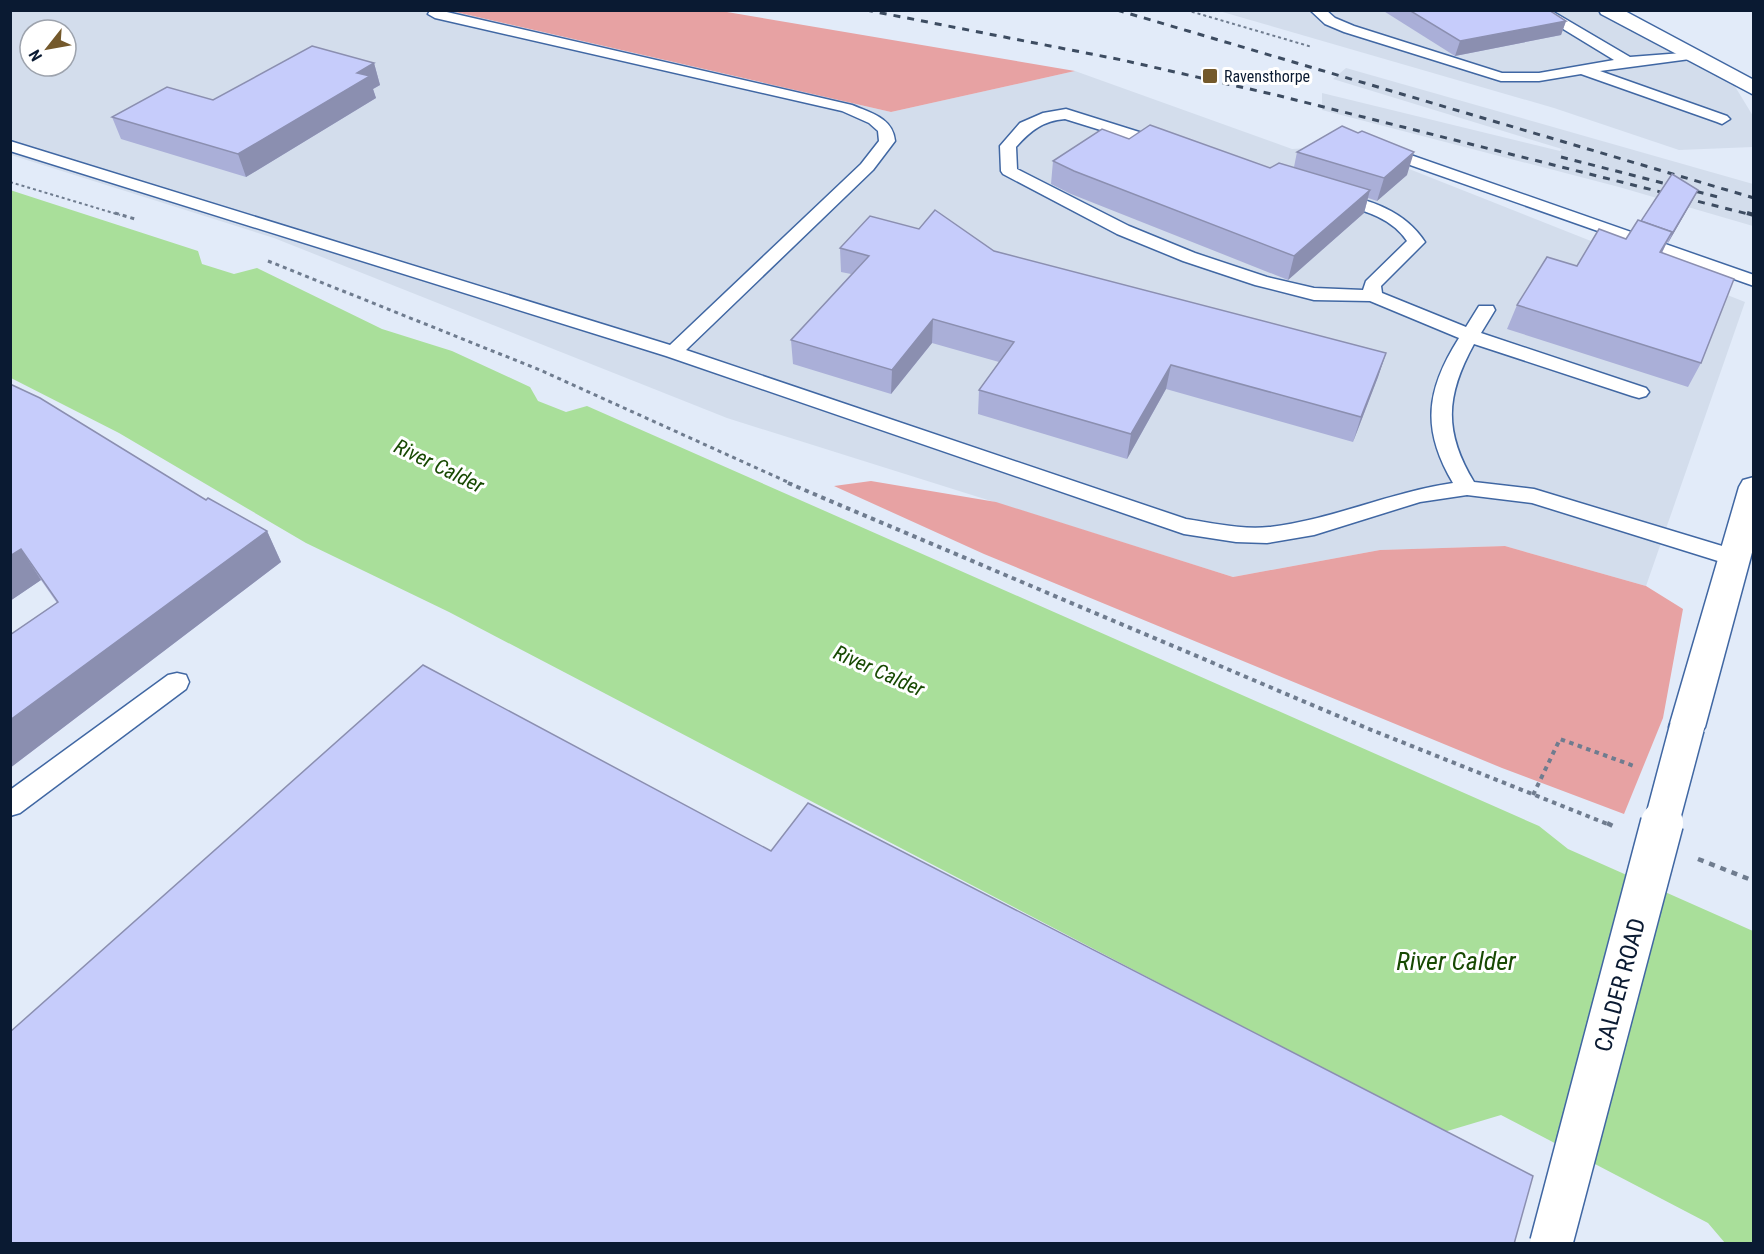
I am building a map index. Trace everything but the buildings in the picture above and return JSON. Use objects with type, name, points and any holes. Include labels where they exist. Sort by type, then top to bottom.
[{"type":"street","points":[[1608,10],[1754,89]]},
{"type":"street","name":"CALDER ROAD","points":[[1551,1244],[1754,487]]},
{"type":"lane","points":[[1317,10],[1330,21],[1349,29],[1501,77],[1519,79],[1690,55]]},
{"type":"lane","points":[[1539,10],[1628,62]]},
{"type":"lane","points":[[435,14],[847,108],[875,120],[886,129],[887,141],[867,167],[673,352]]},
{"type":"lane","points":[[1584,70],[1722,119]]},
{"type":"lane","points":[[1178,149],[1066,114],[1048,116],[1026,126],[1008,146],[1009,171],[1123,230],[1189,257],[1261,282],[1314,294],[1373,296],[1470,336],[1639,392]]},
{"type":"lane","points":[[1361,142],[1754,281]]},
{"type":"lane","points":[[10,146],[673,352],[1173,522],[1236,534],[1267,535],[1303,529],[1418,495],[1467,488],[1534,496],[1734,558]]},
{"type":"lane","points":[[1323,193],[1379,210],[1410,230],[1416,242],[1372,285],[1373,296]]},
{"type":"lane","points":[[1467,488],[1448,455],[1440,398],[1457,357],[1486,310]]},
{"type":"lane","points":[[10,805],[177,682]]},
{"type":"path","points":[[10,182],[142,221]]},
{"type":"path","points":[[259,257],[540,370],[779,479],[1369,729],[1612,826]]},
{"type":"path","points":[[1533,795],[1560,739],[1674,780]]},
{"type":"shaded area","points":[[11,11],[451,11],[891,112],[1075,71],[1292,149],[1351,146],[1745,302],[1646,586],[1505,546],[1380,550],[1233,577],[727,418],[274,238],[11,155]]},
{"type":"shaded area","points":[[451,11],[721,11],[1075,71],[891,112]]},
{"type":"shaded area","points":[[1219,11],[1608,11],[1728,75],[1753,116],[1753,147],[1679,150],[1554,108]]},
{"type":"shaded area","points":[[1346,68],[1753,184],[1753,226],[1619,187],[1322,110],[1322,93],[1560,151],[1562,149],[1333,79]]},
{"type":"shaded area","points":[[871,481],[996,502],[1233,577],[1380,550],[1505,546],[1646,586],[1683,609],[1663,718],[1624,814],[1502,768],[984,554],[834,486]]},
{"type":"water","name":"River Calder","points":[[10,190],[198,251],[202,264],[234,274],[257,268],[382,329],[452,351],[530,387],[538,401],[566,412],[587,406],[1539,826],[1568,849],[1753,931],[1753,1243],[1725,1243],[1708,1223],[1501,1115],[1444,1132],[449,612],[306,543],[119,433],[11,378]]},
{"type":"railway","points":[[866,10],[1122,60],[1276,95],[1752,215]]},
{"type":"railway","points":[[1117,10],[1754,198]]},
{"type":"railway","points":[[1561,157],[1718,197]]},
{"type":"railway","points":[[1747,213],[1754,215]]},
{"type":"place","name":"Ravensthorpe","points":[[1210,76]]}]
